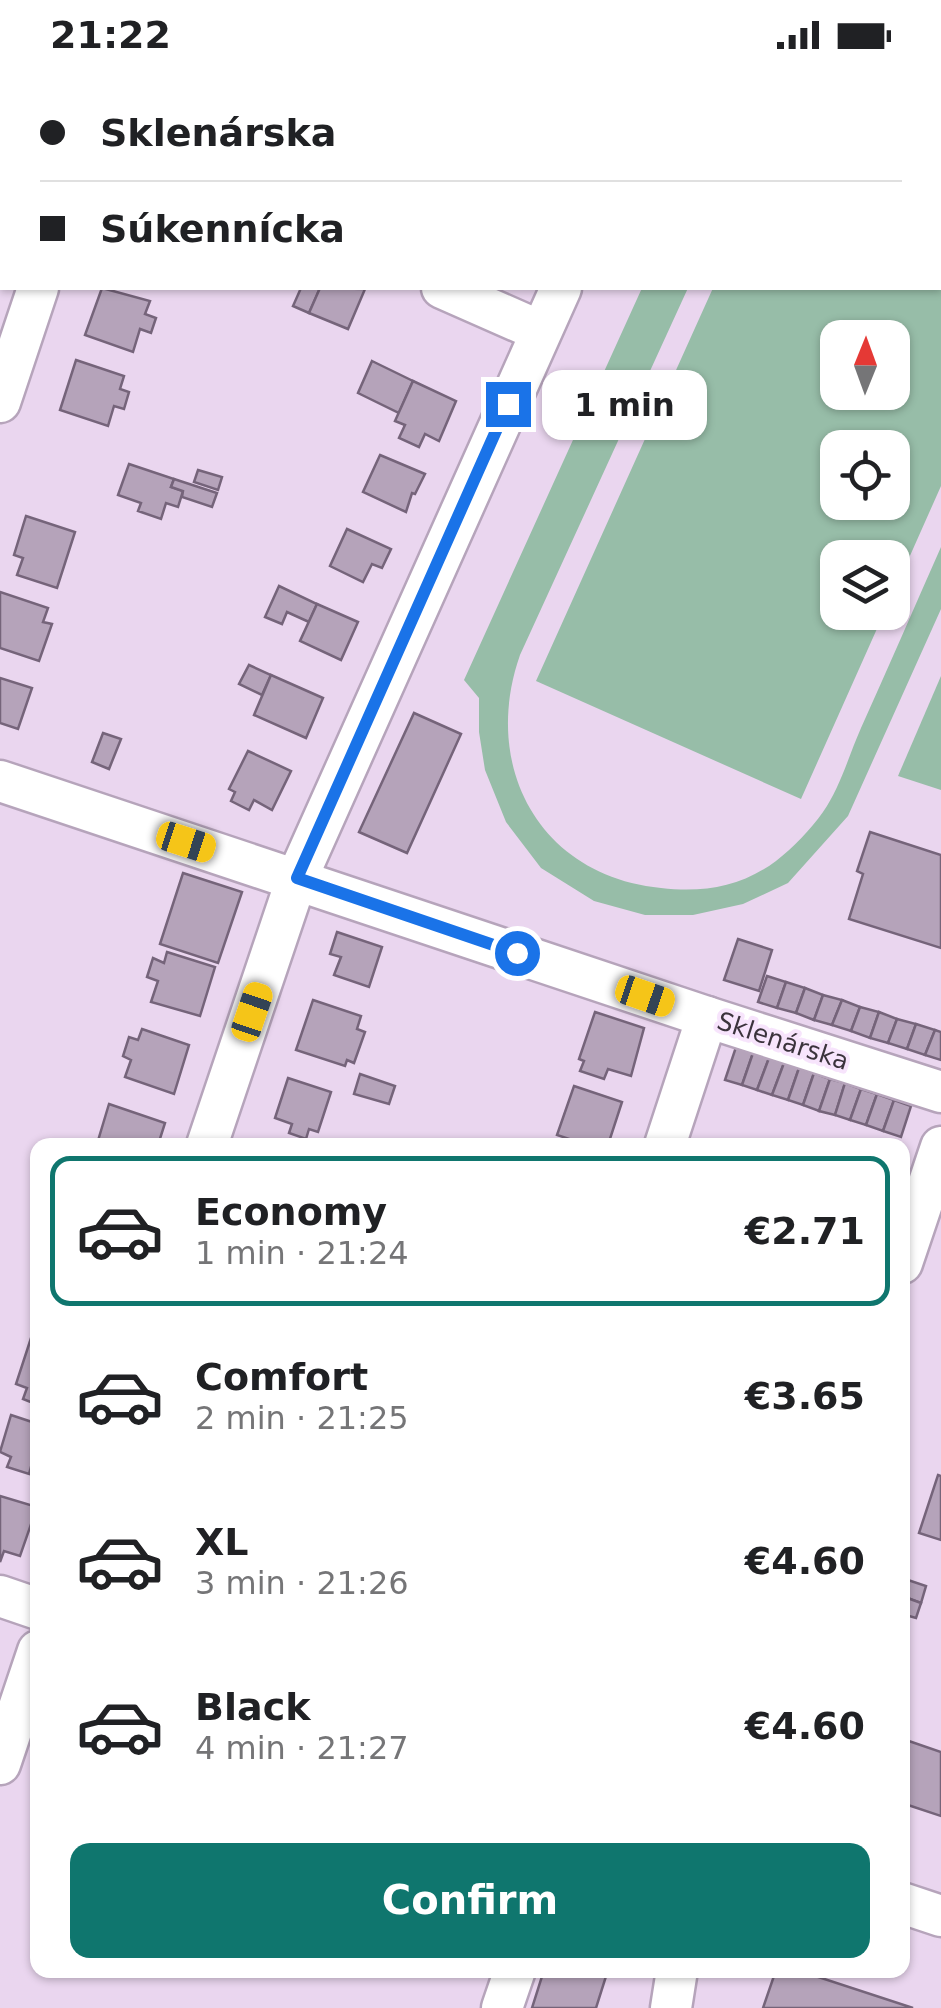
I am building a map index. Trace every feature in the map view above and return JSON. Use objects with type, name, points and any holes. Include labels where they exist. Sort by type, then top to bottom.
[{"type":"street","points":[[0,402],[37,290]]},
{"type":"street","points":[[447,290],[540,331]]},
{"type":"street","points":[[209,1138],[297,878],[560,290]]},
{"type":"street","name":"Sklenárska","points":[[0,781],[941,1092]]},
{"type":"street","points":[[667,1138],[707,1017]]},
{"type":"street","points":[[910,1213],[941,1147]]},
{"type":"street","points":[[0,1596],[30,1606]]},
{"type":"street","points":[[0,1764],[30,1675]]},
{"type":"street","points":[[910,1906],[941,1916]]},
{"type":"street","points":[[502,2008],[512,1978]]},
{"type":"street","points":[[671,2008],[676,1978]]},
{"type":"green space","points":[[641,290],[687,290],[520,655],[510,696],[508,737],[515,774],[530,809],[552,838],[582,862],[618,879],[661,888],[692,890],[721,886],[749,877],[776,861],[813,825],[834,793],[904,630],[910,630],[910,617],[941,547],[941,609],[848,816],[788,883],[743,904],[693,915],[645,915],[594,901],[541,868],[506,822],[485,770],[479,698],[464,680]]},
{"type":"green space","points":[[712,290],[941,290],[941,486],[910,556],[910,540],[820,540],[820,630],[876,630],[801,799],[536,681]]},
{"type":"green space","points":[[941,676],[941,790],[898,776]]},
{"type":"building","points":[[101,290],[150,301],[145,314],[156,318],[151,333],[140,329],[133,352],[85,335]]},
{"type":"building","points":[[300,290],[319,290],[309,313],[293,306]]},
{"type":"building","points":[[319,290],[365,290],[348,329],[309,313]]},
{"type":"building","points":[[76,360],[124,376],[120,389],[129,392],[124,409],[114,406],[108,426],[60,410]]},
{"type":"building","points":[[372,361],[413,381],[399,413],[358,393]]},
{"type":"building","points":[[413,381],[456,401],[439,441],[425,434],[419,447],[399,438],[405,425],[395,421]]},
{"type":"building","points":[[380,455],[425,474],[415,494],[412,493],[406,512],[363,492]]},
{"type":"building","points":[[129,464],[174,479],[171,487],[183,491],[178,507],[166,503],[161,519],[138,511],[141,503],[118,495]]},
{"type":"building","points":[[198,470],[222,477],[218,490],[194,482]]},
{"type":"building","points":[[174,479],[217,493],[212,507],[182,497],[183,491],[171,487]]},
{"type":"building","points":[[26,516],[75,532],[57,588],[17,575],[23,558],[14,555]]},
{"type":"building","points":[[347,529],[391,549],[382,568],[372,564],[363,582],[330,566]]},
{"type":"building","points":[[279,586],[317,604],[309,622],[287,612],[282,624],[265,617]]},
{"type":"building","points":[[0,592],[48,608],[43,622],[52,624],[39,661],[0,648]]},
{"type":"building","points":[[317,604],[358,622],[341,660],[300,641]]},
{"type":"building","points":[[249,665],[271,675],[262,695],[239,684]]},
{"type":"building","points":[[271,675],[323,698],[306,738],[254,715]]},
{"type":"building","points":[[0,678],[32,688],[18,729],[0,723]]},
{"type":"building","points":[[414,713],[461,734],[407,853],[359,832]]},
{"type":"building","points":[[103,733],[121,739],[109,769],[92,762]]},
{"type":"building","points":[[248,751],[291,771],[272,810],[254,800],[249,810],[231,801],[235,792],[229,789]]},
{"type":"building","points":[[870,832],[941,855],[941,948],[849,919],[863,874],[857,871]]},
{"type":"building","points":[[183,873],[242,892],[218,963],[160,944]]},
{"type":"building","points":[[337,932],[382,947],[369,987],[334,975],[341,957],[330,954]]},
{"type":"building","points":[[738,939],[772,950],[759,991],[724,980]]},
{"type":"building","points":[[167,952],[215,967],[200,1016],[151,1002],[158,981],[147,977],[153,958],[164,963]]},
{"type":"building","points":[[767,976],[786,982],[777,1008],[758,1002]]},
{"type":"building","points":[[786,982],[805,988],[796,1013],[777,1008]]},
{"type":"building","points":[[805,988],[823,995],[814,1020],[796,1013]]},
{"type":"building","points":[[823,995],[842,1000],[832,1025],[814,1020]]},
{"type":"building","points":[[313,1000],[361,1016],[357,1029],[365,1032],[354,1063],[347,1060],[345,1066],[296,1050]]},
{"type":"building","points":[[842,1000],[860,1007],[851,1031],[832,1025]]},
{"type":"building","points":[[860,1007],[879,1012],[870,1038],[851,1031]]},
{"type":"building","points":[[595,1012],[644,1028],[631,1076],[608,1069],[604,1079],[580,1071],[584,1061],[579,1059]]},
{"type":"building","points":[[879,1012],[897,1019],[888,1043],[870,1038]]},
{"type":"building","points":[[897,1019],[916,1024],[907,1049],[888,1043]]},
{"type":"building","points":[[916,1024],[935,1030],[925,1055],[907,1049]]},
{"type":"building","points":[[142,1029],[189,1045],[174,1094],[125,1077],[131,1060],[123,1056],[129,1037],[138,1040]]},
{"type":"building","points":[[935,1030],[941,1032],[941,1060],[925,1055]]},
{"type":"building","points":[[736,1047],[753,1053],[742,1085],[725,1080]]},
{"type":"building","points":[[753,1053],[769,1058],[757,1090],[742,1085]]},
{"type":"building","points":[[769,1058],[784,1063],[772,1095],[757,1090]]},
{"type":"building","points":[[784,1063],[799,1068],[788,1100],[772,1095]]},
{"type":"building","points":[[799,1068],[814,1073],[803,1105],[788,1100]]},
{"type":"building","points":[[814,1073],[830,1079],[819,1111],[803,1105]]},
{"type":"building","points":[[360,1074],[395,1086],[389,1104],[354,1094]]},
{"type":"building","points":[[288,1078],[331,1092],[318,1132],[309,1129],[306,1138],[289,1133],[292,1124],[275,1118]]},
{"type":"building","points":[[830,1079],[845,1083],[835,1115],[819,1111]]},
{"type":"building","points":[[845,1083],[861,1089],[850,1120],[835,1115]]},
{"type":"building","points":[[574,1086],[622,1102],[610,1138],[557,1135]]},
{"type":"building","points":[[861,1089],[877,1094],[866,1125],[850,1120]]},
{"type":"building","points":[[877,1094],[894,1100],[883,1131],[866,1125]]},
{"type":"building","points":[[894,1100],[911,1106],[901,1137],[883,1131]]},
{"type":"building","points":[[109,1104],[165,1123],[160,1138],[99,1138]]},
{"type":"building","points":[[30,1341],[30,1402],[23,1399],[27,1388],[16,1384]]},
{"type":"building","points":[[11,1415],[30,1421],[29,1474],[7,1467],[11,1457],[0,1452]]},
{"type":"building","points":[[938,1475],[941,1476],[941,1540],[919,1533]]},
{"type":"building","points":[[0,1496],[30,1505],[30,1527],[20,1556],[4,1551],[0,1562]]},
{"type":"building","points":[[910,1581],[926,1586],[921,1603],[910,1599]]},
{"type":"building","points":[[910,1599],[921,1603],[916,1618],[910,1616]]},
{"type":"building","points":[[910,1741],[941,1752],[941,1816],[910,1806]]},
{"type":"building","points":[[541,1978],[605,1978],[596,2008],[532,2008]]},
{"type":"building","points":[[773,1978],[821,1978],[913,2008],[763,2008]]},
{"type":"route","points":[[508,404],[297,878],[517,953]]}]
